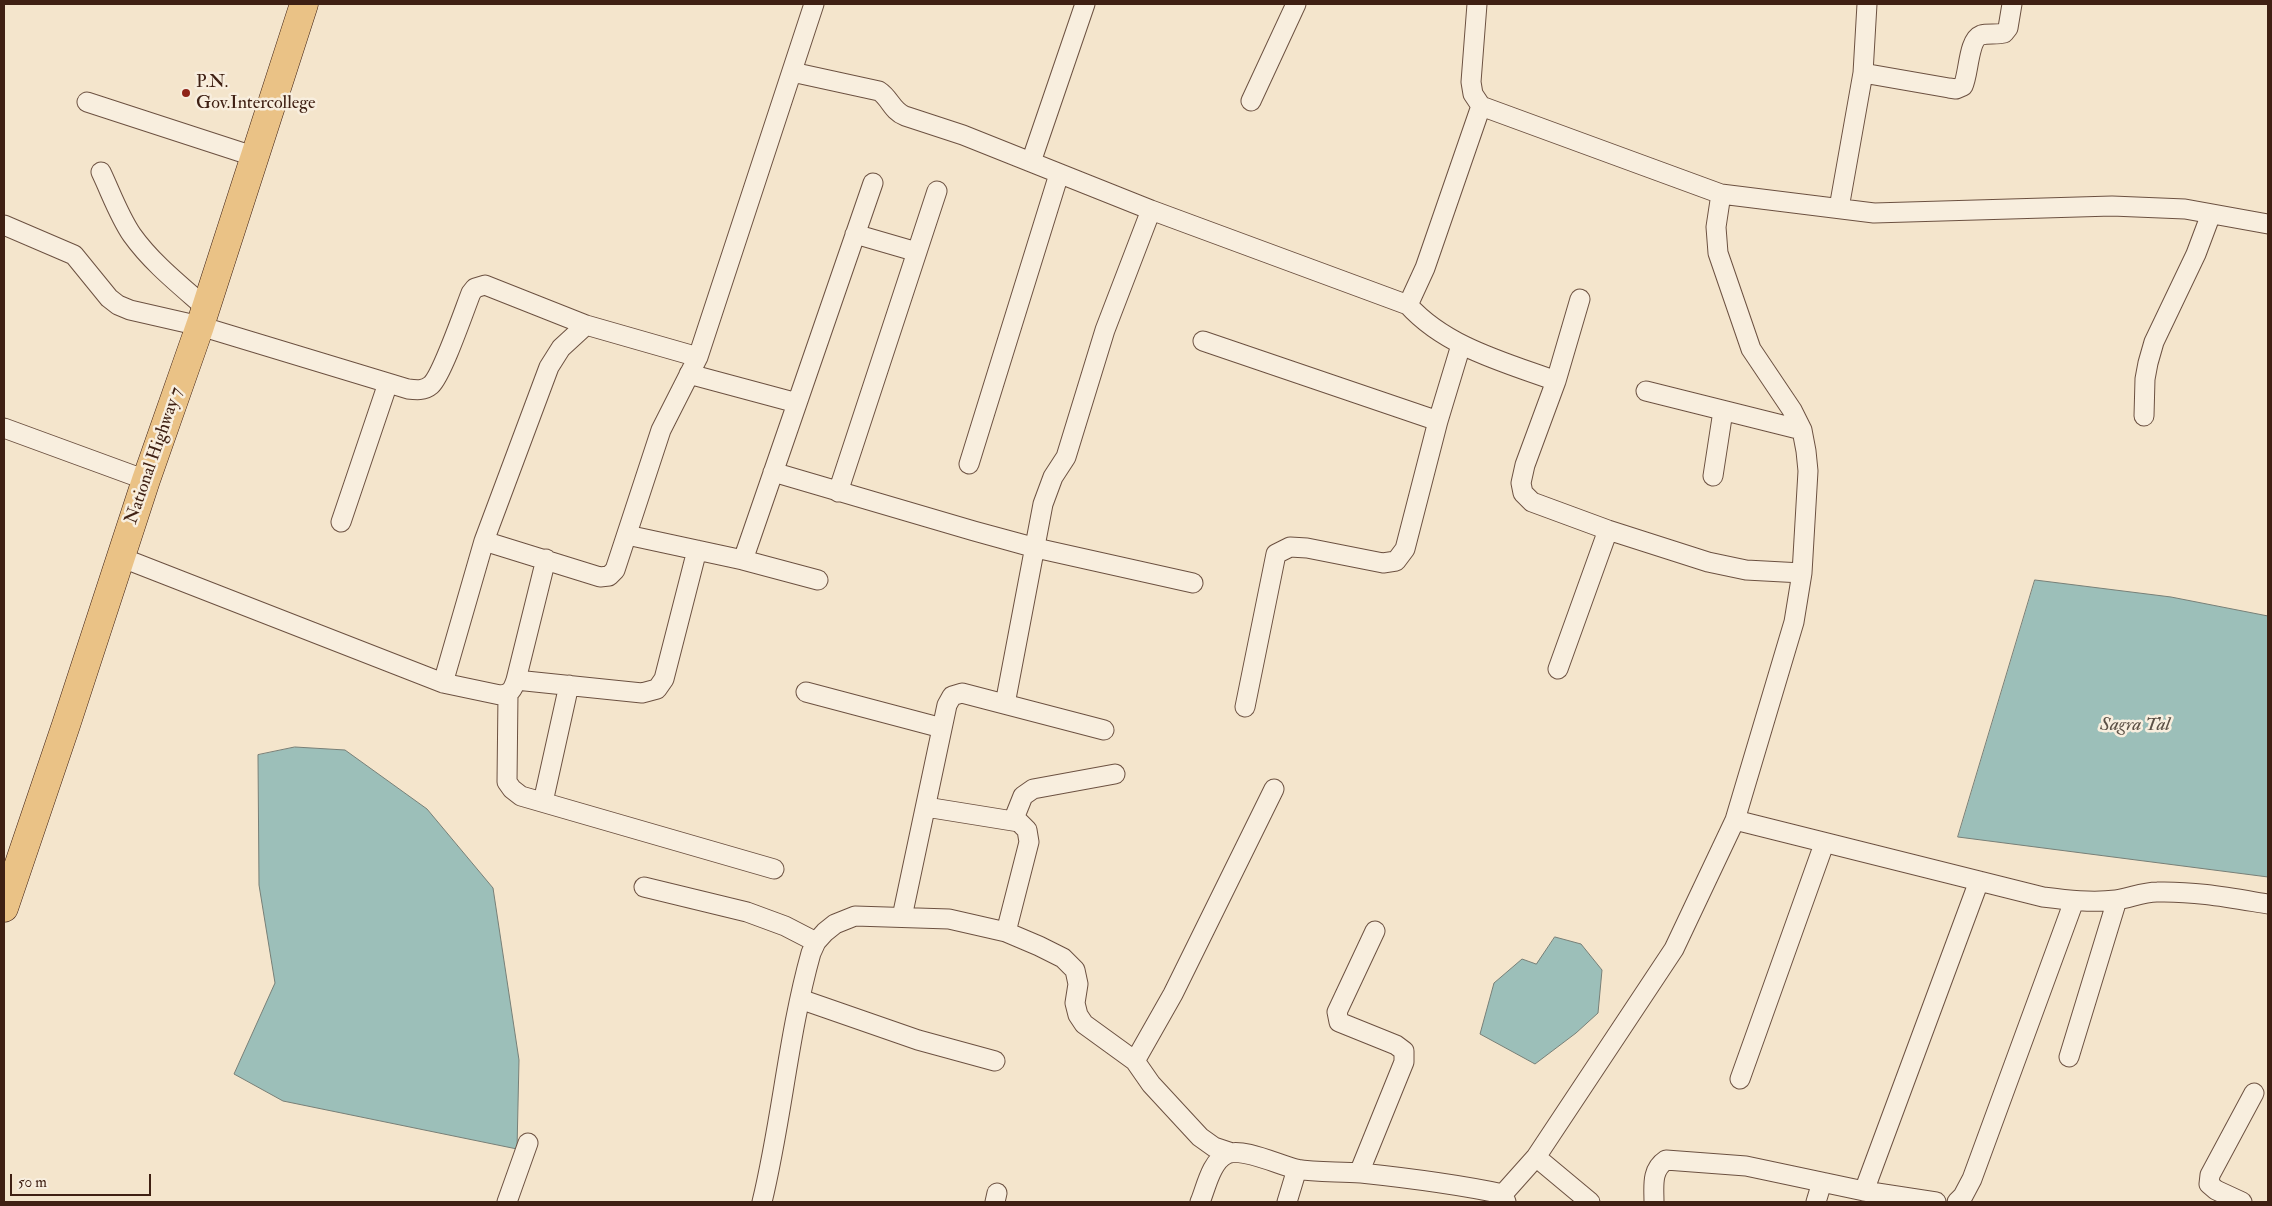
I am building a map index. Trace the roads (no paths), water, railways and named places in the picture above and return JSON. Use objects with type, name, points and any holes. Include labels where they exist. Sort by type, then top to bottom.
[{"type":"main road","name":"National Highway 7","points":[[5,901],[63,734],[146,480],[203,317],[304,4]]},
{"type":"street","points":[[484,541],[600,577],[609,576],[616,570],[662,430],[693,366],[814,4]]},
{"type":"street","points":[[1030,162],[1085,4]]},
{"type":"street","points":[[1251,101],[1296,4]]},
{"type":"street","points":[[1477,4],[1471,82],[1473,94],[1481,106],[1722,194],[1874,213],[2112,206],[2185,209],[2268,224]]},
{"type":"street","points":[[1839,208],[1863,73],[1867,4]]},
{"type":"street","points":[[1863,73],[1956,89],[1963,86],[1972,46],[1976,38],[1982,35],[2004,33],[2008,28],[2012,4]]},
{"type":"street","points":[[792,72],[879,91],[885,95],[899,114],[963,135],[1152,210],[1408,305],[1421,320],[1461,345],[1556,381]]},
{"type":"street","points":[[87,102],[256,157]]},
{"type":"street","points":[[1408,305],[1425,268],[1481,106]]},
{"type":"street","points":[[101,172],[130,232],[152,260],[203,317]]},
{"type":"street","points":[[969,464],[1058,174]]},
{"type":"street","points":[[743,560],[873,183]]},
{"type":"street","points":[[838,492],[937,191]]},
{"type":"street","points":[[762,1202],[771,1166],[800,999],[811,953],[816,942],[835,924],[855,916],[948,919],[1006,932],[1063,958],[1075,970],[1078,984],[1075,1003],[1078,1015],[1084,1024],[1136,1061],[1151,1084],[1200,1137],[1214,1147],[1229,1152],[1243,1153],[1297,1169],[1359,1173],[1465,1194],[1505,1198],[1536,1157],[1674,949],[1735,820],[1794,622],[1802,573],[1808,472],[1802,430],[1792,410],[1751,348],[1721,262],[1718,253],[1716,227],[1722,194]]},
{"type":"street","points":[[1005,704],[1046,495],[1053,476],[1066,457],[1105,330],[1152,210]]},
{"type":"street","points":[[2144,416],[2148,362],[2154,342],[2196,254],[2211,214]]},
{"type":"street","points":[[4,225],[74,255],[110,298],[118,305],[130,310],[203,317],[388,384],[419,390],[430,386],[440,369],[475,288],[485,286],[693,366],[797,403]]},
{"type":"street","points":[[855,234],[918,252]]},
{"type":"street","points":[[1580,299],[1556,381],[1524,465],[1521,483],[1524,494],[1532,502],[1608,530],[1727,566],[1746,570],[1802,573]]},
{"type":"street","points":[[443,683],[484,541],[549,367],[561,348],[586,325]]},
{"type":"street","points":[[1203,341],[1438,421]]},
{"type":"street","points":[[1245,707],[1276,554],[1290,548],[1306,548],[1383,562],[1396,561],[1404,549],[1438,421],[1461,345]]},
{"type":"street","points":[[341,522],[388,384]]},
{"type":"street","points":[[1646,391],[1802,430]]},
{"type":"street","points":[[1713,476],[1724,411]]},
{"type":"street","points":[[4,428],[146,480]]},
{"type":"street","points":[[773,472],[1036,548],[1194,583]]},
{"type":"street","points":[[1558,669],[1608,530]]},
{"type":"street","points":[[627,536],[743,560],[818,580]]},
{"type":"street","points":[[120,557],[443,683],[500,695],[512,687],[569,685],[642,693],[657,689],[664,679],[697,550]]},
{"type":"street","points":[[546,559],[512,687],[507,782],[512,789],[522,796],[774,869]]},
{"type":"street","points":[[543,802],[569,685]]},
{"type":"street","points":[[806,692],[942,728]]},
{"type":"street","points":[[902,917],[947,705],[952,696],[962,693],[1104,730]]},
{"type":"street","points":[[1013,821],[1023,796],[1033,789],[1115,774]]},
{"type":"street","points":[[1136,1061],[1173,994],[1274,789]]},
{"type":"street","points":[[926,806],[1019,822],[1027,830],[1029,842],[1006,932]]},
{"type":"street","points":[[1735,820],[1824,844],[2043,897],[2074,901],[2117,900],[2131,895],[2155,892],[2193,892],[2268,904]]},
{"type":"street","points":[[1740,1079],[1824,844]]},
{"type":"street","points":[[1864,1191],[1979,881]]},
{"type":"street","points":[[644,888],[747,912],[785,926],[816,942]]},
{"type":"street","points":[[2069,1057],[2117,900]]},
{"type":"street","points":[[1957,1202],[1964,1196],[1972,1179],[2074,901]]},
{"type":"street","points":[[1359,1173],[1404,1062],[1404,1051],[1396,1045],[1339,1022],[1337,1012],[1375,931]]},
{"type":"street","points":[[800,999],[918,1040],[995,1061]]},
{"type":"street","points":[[2242,1202],[2216,1190],[2209,1184],[2210,1175],[2254,1093]]},
{"type":"street","points":[[507,1202],[528,1143]]},
{"type":"street","points":[[1200,1202],[1216,1163],[1229,1152]]},
{"type":"street","points":[[1536,1157],[1590,1202]]},
{"type":"street","points":[[1654,1202],[1654,1174],[1658,1165],[1666,1160],[1746,1166],[1864,1191],[1936,1202]]},
{"type":"street","points":[[1287,1202],[1297,1169]]},
{"type":"street","points":[[1816,1202],[1822,1182]]},
{"type":"water","name":"Sagra Tal","points":[[2035,580],[2171,597],[2268,616],[2268,877],[1958,837]]},
{"type":"water","points":[[295,747],[345,750],[427,809],[493,888],[519,1060],[517,1149],[283,1101],[234,1074],[275,983],[259,885],[258,755]]},
{"type":"water","points":[[1555,937],[1581,944],[1602,970],[1598,1013],[1576,1033],[1535,1064],[1480,1034],[1494,983],[1522,959],[1536,964]]},
{"type":"place","name":"P.N. Gov.Intercollege","points":[[186,93]]}]
